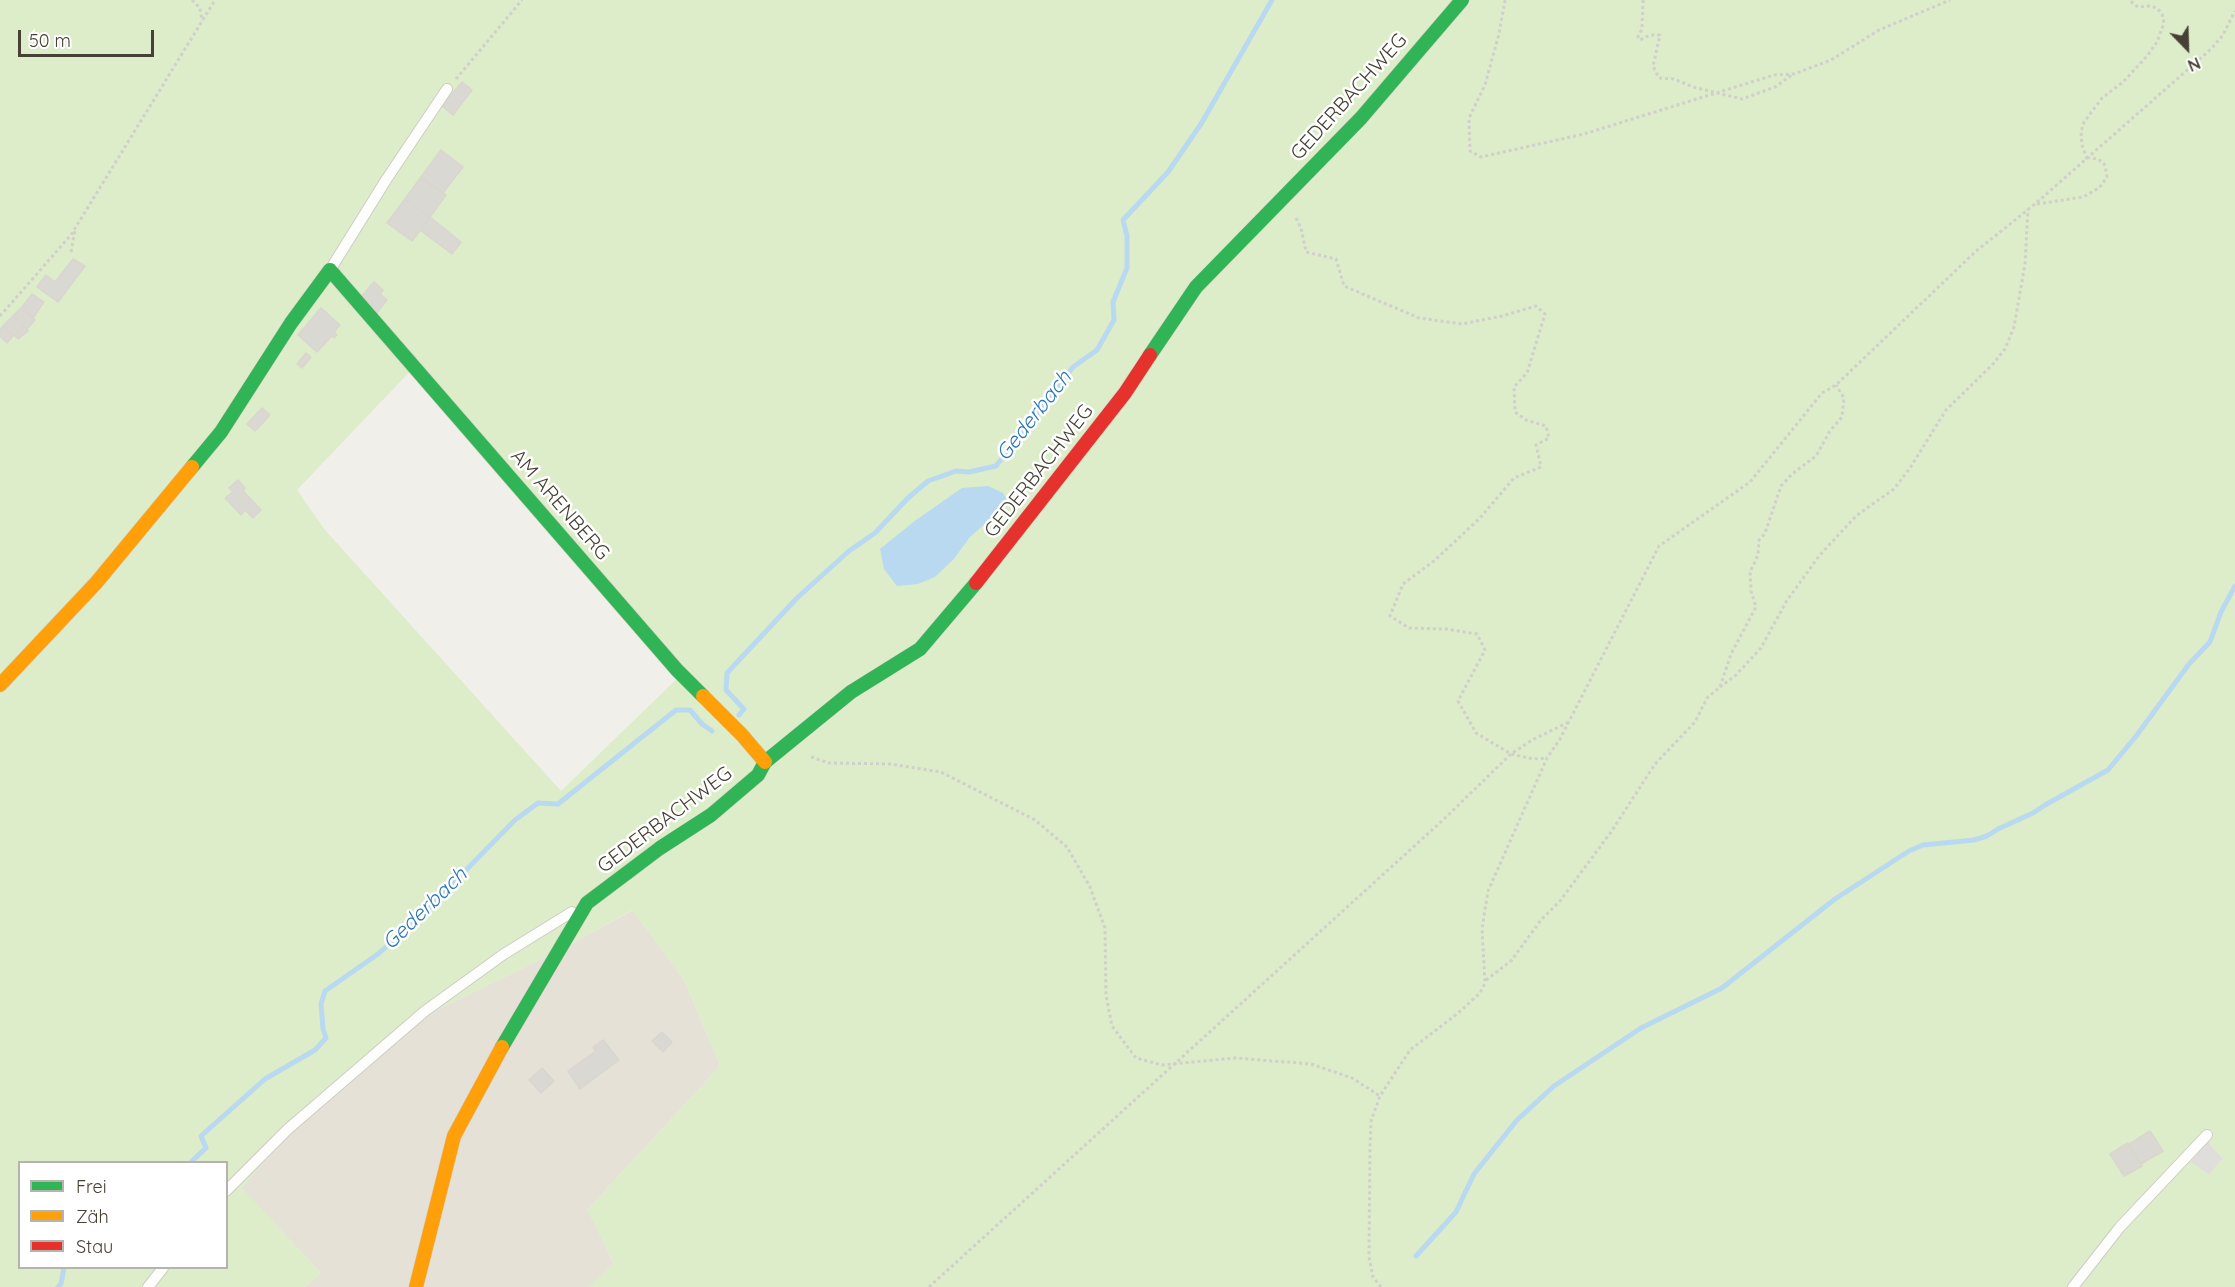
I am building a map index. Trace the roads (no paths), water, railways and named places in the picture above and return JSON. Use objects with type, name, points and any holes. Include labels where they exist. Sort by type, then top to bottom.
[{"type":"street","name":"GEDERBACHWEG","points":[[416,1287],[454,1136],[508,1036],[587,903],[660,848],[711,815],[758,775],[765,762],[851,692],[920,649],[960,604],[1125,393],[1196,287],[1361,118],[1462,0]]},
{"type":"street","points":[[0,686],[96,583],[221,432],[291,323],[330,270]]},
{"type":"street","name":"AM ARENBERG","points":[[330,270],[677,670],[742,735],[765,762]]},
{"type":"lane","points":[[330,270],[386,180],[447,89]]},
{"type":"lane","name":"GEDERBACHWEG","points":[[228,1189],[288,1129],[425,1011],[504,954],[587,903]]},
{"type":"lane","points":[[2073,1287],[2120,1227],[2207,1135]]},
{"type":"lane","points":[[148,1287],[163,1269]]},
{"type":"water","points":[[988,486],[1003,493],[1009,503],[970,537],[954,559],[935,577],[918,584],[897,586],[884,569],[880,549],[962,488]]},
{"type":"waterway","name":"Gederbach","points":[[739,715],[744,709],[726,690],[727,673],[797,598],[849,551],[875,533],[908,498],[928,481],[956,471],[969,472],[996,466],[1073,367],[1097,350],[1114,320],[1113,302],[1127,268],[1127,236],[1123,220],[1168,172],[1201,124],[1272,0]]},
{"type":"waterway","points":[[1416,1256],[1456,1212],[1474,1174],[1517,1120],[1554,1086],[1641,1028],[1722,988],[1835,899],[1909,851],[1923,845],[1974,840],[1987,836],[2033,813],[2108,770],[2189,664],[2210,642],[2221,612],[2235,586]]},
{"type":"waterway","name":"Gederbach","points":[[192,1161],[206,1148],[201,1136],[265,1079],[315,1050],[326,1038],[321,1004],[325,991],[378,954],[422,915],[515,820],[538,803],[558,804],[676,710],[690,710],[702,724],[712,731]]},
{"type":"waterway","name":"Gederbach","points":[[58,1287],[61,1284],[64,1269]]}]
